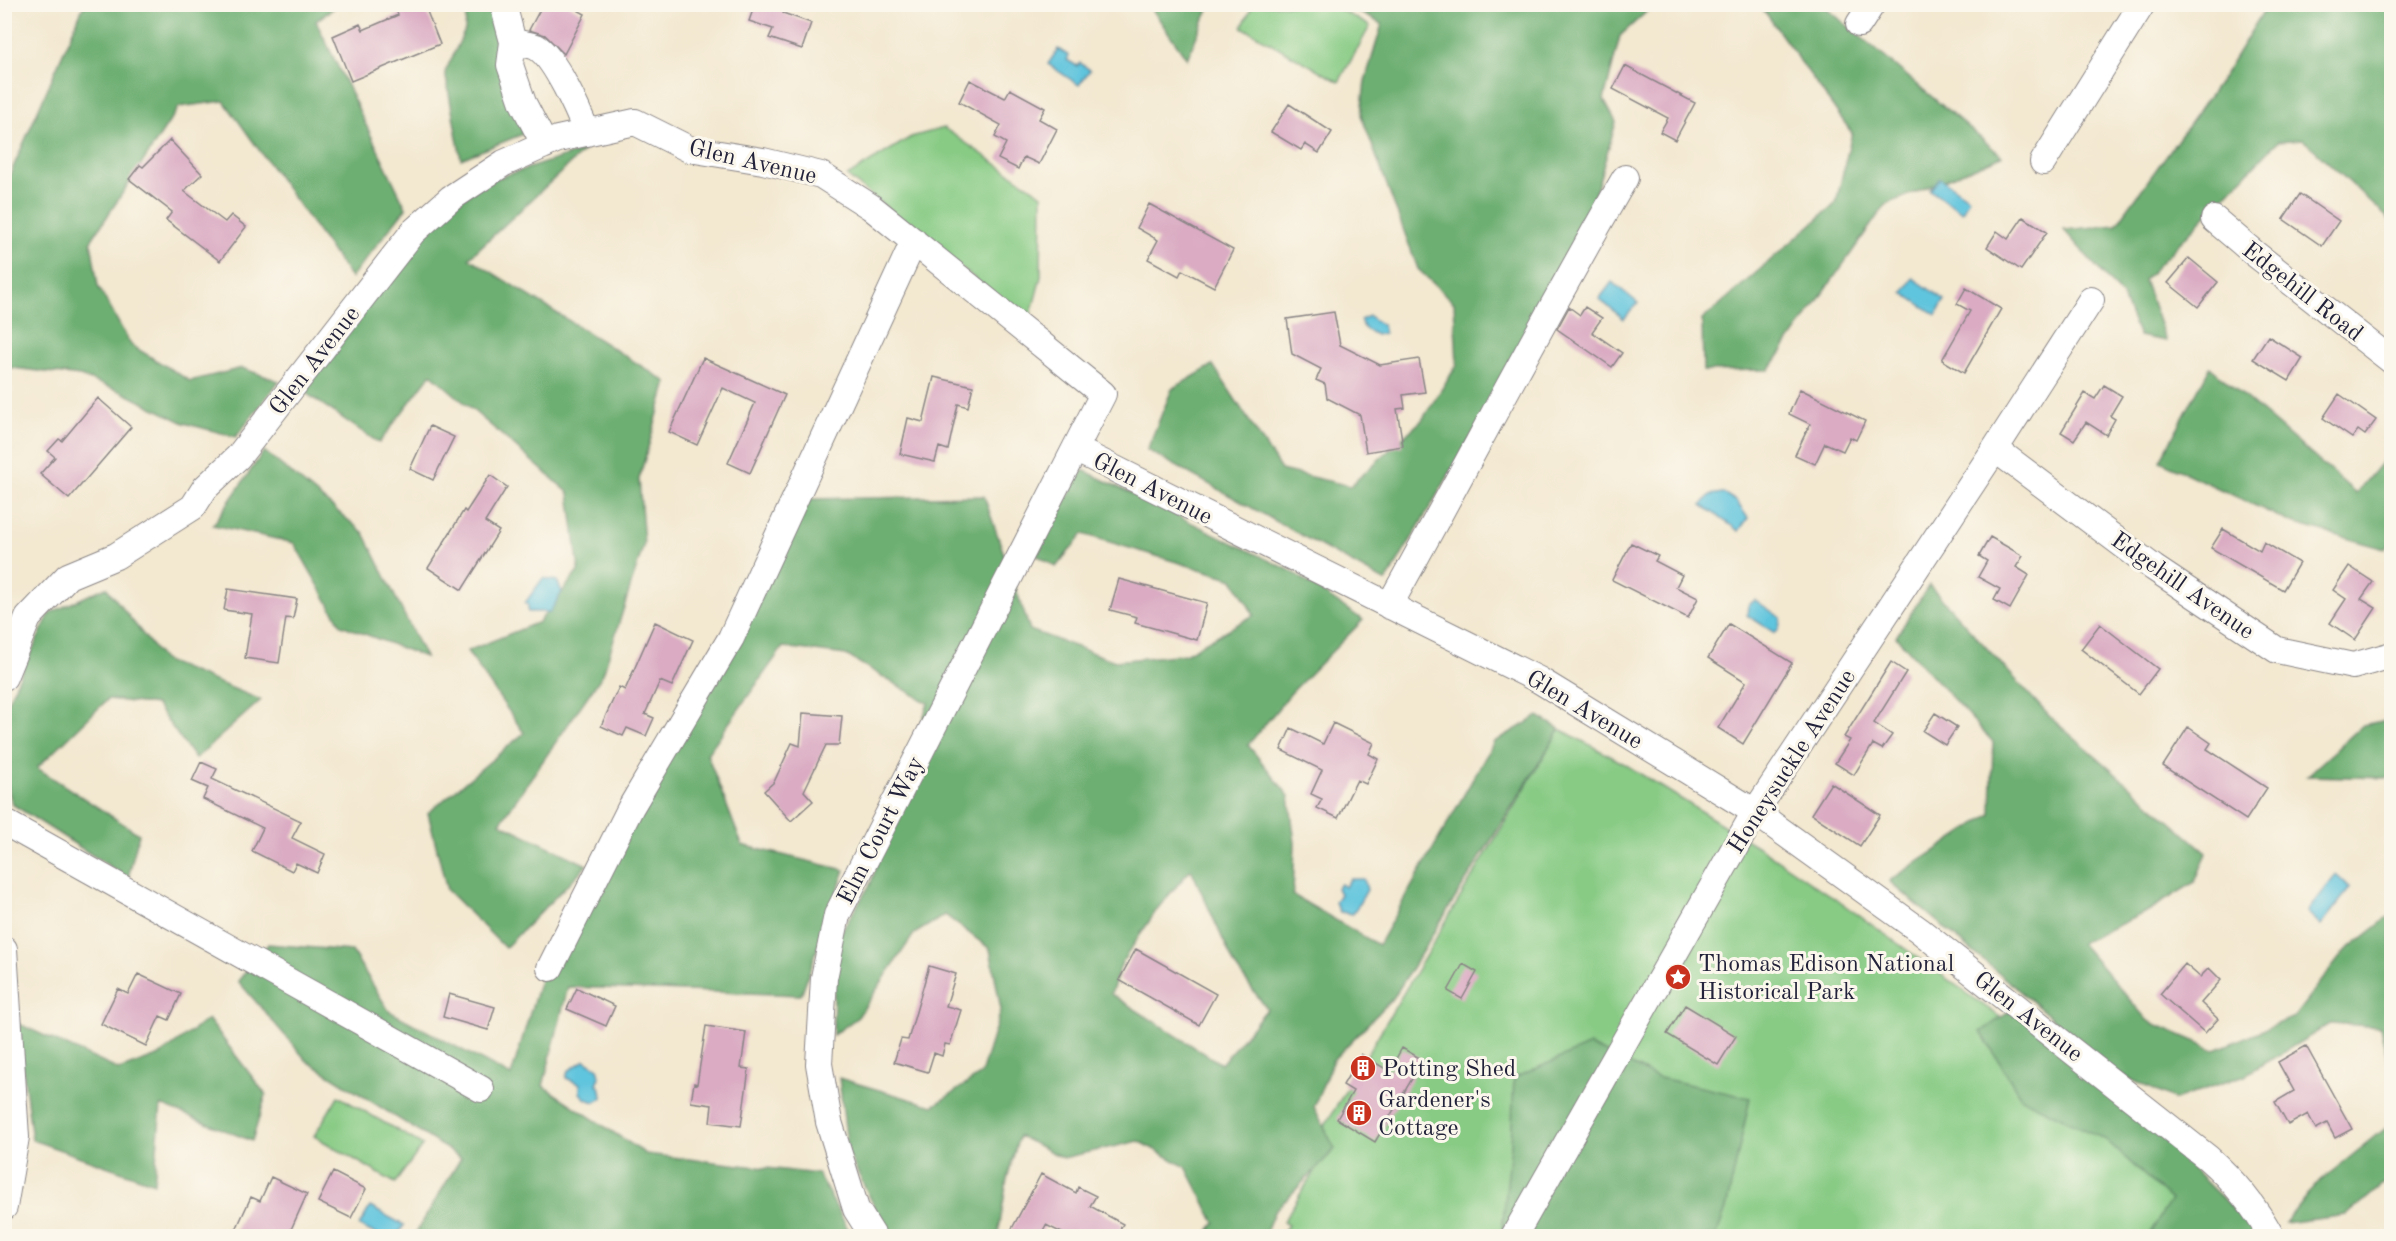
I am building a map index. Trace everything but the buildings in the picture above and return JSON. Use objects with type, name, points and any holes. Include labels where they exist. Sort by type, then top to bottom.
[{"type":"street","points":[[503,4],[513,42],[510,65],[523,103],[545,145]]},
{"type":"street","points":[[2043,162],[2142,4]]},
{"type":"street","points":[[513,42],[536,47],[544,54],[576,105],[586,133]]},
{"type":"street","name":"Glen Avenue","points":[[4,677],[28,618],[68,576],[116,556],[193,507],[206,488],[238,458],[413,232],[456,194],[504,164],[558,139],[635,122],[689,149],[763,161],[821,175],[871,207],[1103,394],[1075,449],[1539,680],[1755,812],[1920,930],[2208,1158],[2231,1178],[2251,1201],[2271,1236]]},
{"type":"street","points":[[1389,606],[1505,396],[1560,290],[1625,178]]},
{"type":"street","name":"Edgehill Road","points":[[2214,219],[2391,361]]},
{"type":"street","points":[[550,968],[631,807],[731,638],[914,241]]},
{"type":"street","name":"Honeysuckle Avenue","points":[[1514,1236],[1755,812],[2091,300]]},
{"type":"street","name":"Elm Court Way","points":[[873,1236],[856,1209],[833,1133],[819,1064],[824,978],[837,915],[1075,449]]},
{"type":"street","name":"Edgehill Avenue","points":[[1995,449],[2154,568],[2277,650],[2353,666],[2391,655]]},
{"type":"street","points":[[4,822],[481,1089]]},
{"type":"street","points":[[4,949],[15,1137],[4,1207]]},
{"type":"green space","points":[[84,5],[338,5],[316,21],[406,208],[351,278],[224,101],[179,107],[91,241],[98,286],[131,345],[190,381],[242,368],[279,381],[236,437],[184,423],[122,392],[80,376],[5,367],[5,186]]},
{"type":"green space","points":[[467,5],[492,5],[523,134],[461,159],[445,72],[465,30]]},
{"type":"green space","points":[[1149,5],[1210,5],[1187,59]]},
{"type":"green space","points":[[1253,5],[1332,5],[1370,26],[1339,82],[1242,27]]},
{"type":"green space","points":[[1345,5],[1654,5],[1620,36],[1604,100],[1616,122],[1577,257],[1386,582],[1147,450],[1172,389],[1213,365],[1281,470],[1350,486],[1422,420],[1457,365],[1454,303],[1418,269],[1361,115],[1365,81],[1382,24]]},
{"type":"green space","points":[[1760,5],[1823,5],[2002,156],[1885,205],[1769,370],[1703,371],[1702,320],[1836,203],[1852,133]]},
{"type":"green space","points":[[2267,5],[2391,5],[2391,221],[2303,139],[2278,141],[2144,280],[2166,341],[2139,336],[2122,296],[2064,230],[2116,225],[2223,77]]},
{"type":"green space","points":[[944,128],[1042,195],[1041,277],[1029,322],[847,176],[911,137]]},
{"type":"green space","points":[[585,150],[469,258],[667,382],[639,479],[644,544],[603,674],[500,823],[587,865],[505,948],[447,890],[428,813],[524,733],[467,651],[539,622],[579,570],[569,493],[431,374],[379,443],[303,391],[421,230],[485,182]]},
{"type":"green space","points":[[2210,367],[2356,493],[2391,451],[2391,541],[2385,549],[2292,523],[2160,461]]},
{"type":"green space","points":[[264,451],[364,533],[425,657],[341,625],[294,543],[213,525]]},
{"type":"green space","points":[[1083,470],[1291,571],[1363,620],[1291,693],[1248,745],[1289,796],[1295,843],[1293,895],[1378,945],[1494,742],[1538,716],[1560,729],[1394,997],[1333,1060],[1314,1107],[1335,1149],[1274,1212],[1264,1236],[1205,1236],[1215,1223],[1186,1167],[1139,1141],[1063,1158],[1019,1136],[1007,1179],[998,1236],[889,1236],[848,1153],[839,1078],[933,1106],[981,1074],[1001,1010],[990,949],[945,915],[914,934],[858,1017],[833,1035],[835,942],[871,883],[928,703],[846,655],[783,647],[707,754],[742,845],[845,870],[801,995],[568,987],[543,1086],[646,1154],[818,1174],[852,1236],[414,1236],[461,1158],[307,1061],[238,981],[268,944],[352,951],[389,1011],[511,1076],[540,980],[803,499],[984,496],[1030,630],[1115,661],[1185,654],[1254,615],[1233,579],[1083,534],[1056,567],[1035,554]],"holes":[[[1191,869],[1235,966],[1267,1009],[1221,1064],[1111,994],[1122,962],[1158,908]]]},
{"type":"green space","points":[[1929,585],[2051,718],[2207,853],[2195,882],[2148,911],[2081,943],[2148,1021],[2215,1050],[2294,1017],[2343,953],[2391,915],[2391,1074],[2380,1027],[2332,1023],[2245,1075],[2175,1100],[2117,1073],[1889,881],[1991,814],[1993,742],[1896,637]]},
{"type":"green space","points":[[106,587],[163,660],[261,700],[195,759],[156,705],[108,699],[37,768],[139,834],[128,878],[12,804],[5,775],[4,709],[50,613]]},
{"type":"green space","points":[[2391,719],[2391,778],[2307,776],[2363,725]]},
{"type":"green space","name":"Thomas Edison National Historical Park","points":[[1560,729],[1623,763],[1760,848],[1850,909],[2039,1045],[2241,1236],[1281,1236],[1288,1225],[1283,1222],[1320,1162],[1308,1154]]},
{"type":"green space","points":[[2013,1009],[2149,1125],[2260,1236],[2148,1236],[2171,1200],[2106,1140],[2021,1098],[1981,1032]]},
{"type":"green space","points":[[208,1019],[266,1095],[252,1141],[161,1105],[154,1183],[32,1140],[17,1023],[119,1070],[160,1055]]},
{"type":"green space","points":[[1590,1045],[1656,1077],[1750,1098],[1726,1209],[1716,1236],[1494,1236],[1502,1230],[1511,1145],[1514,1078]]},
{"type":"green space","points":[[338,1096],[423,1145],[395,1183],[314,1136]]},
{"type":"green space","points":[[2391,1124],[2391,1178],[2347,1215],[2285,1223],[2314,1186]]},
{"type":"water","points":[[1058,49],[1069,56],[1067,60],[1077,66],[1080,63],[1090,70],[1079,85],[1048,64]]},
{"type":"water","points":[[1940,178],[1969,198],[1962,212],[1930,190]]},
{"type":"water","points":[[1913,278],[1945,300],[1936,315],[1903,293]]},
{"type":"water","points":[[1612,282],[1638,303],[1624,319],[1599,299]]},
{"type":"water","points":[[1369,316],[1383,326],[1384,333],[1376,335],[1365,329],[1360,320]]},
{"type":"water","points":[[1723,493],[1736,501],[1748,518],[1739,531],[1702,505],[1710,495]]},
{"type":"water","points":[[543,578],[557,581],[562,592],[550,612],[528,612],[528,605],[525,603]]},
{"type":"water","points":[[1755,600],[1781,618],[1779,628],[1775,633],[1747,615],[1748,606]]},
{"type":"water","points":[[2336,875],[2350,888],[2321,925],[2307,912]]},
{"type":"water","points":[[1350,879],[1364,879],[1367,890],[1353,914],[1340,912],[1335,902],[1340,894],[1337,888],[1341,884],[1345,887]]},
{"type":"water","points":[[585,1060],[598,1068],[600,1076],[597,1084],[601,1089],[602,1098],[595,1102],[586,1099],[580,1093],[580,1084],[566,1078],[568,1071]]},
{"type":"water","points":[[370,1207],[404,1225],[397,1236],[380,1236],[359,1226]]},
{"type":"place","name":"Thomas Edison National Historical Park","points":[[1678,977]]},
{"type":"place","name":"Potting Shed","points":[[1363,1068]]},
{"type":"place","name":"Gardener's Cottage","points":[[1359,1113]]}]
